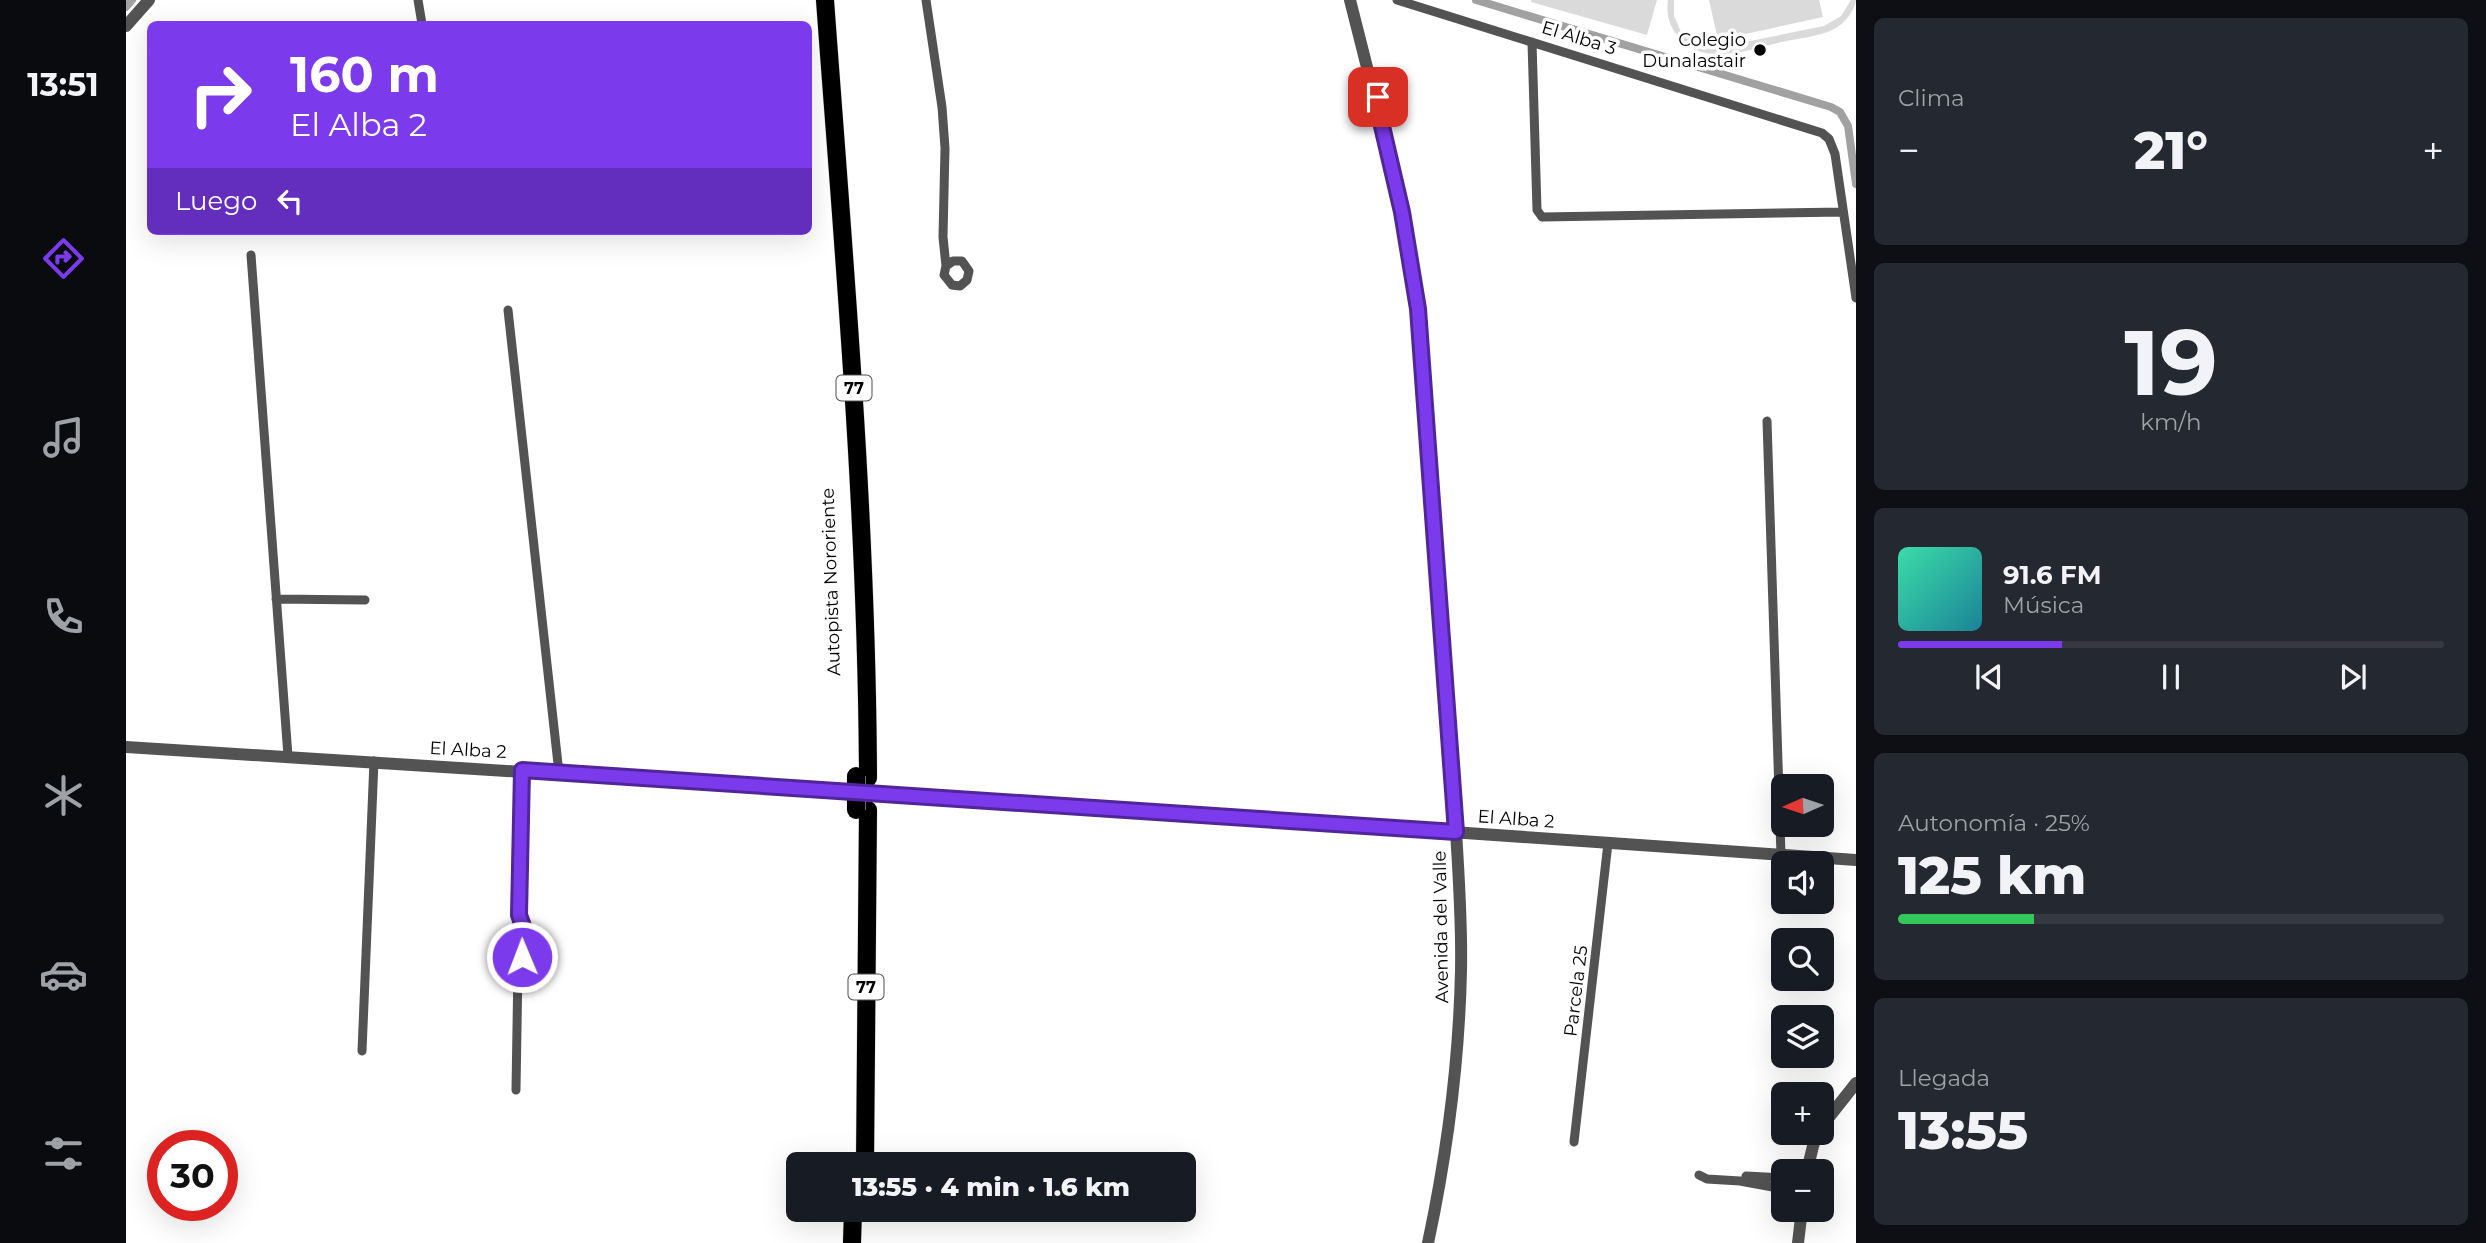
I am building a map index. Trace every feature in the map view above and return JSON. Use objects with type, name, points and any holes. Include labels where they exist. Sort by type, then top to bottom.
[{"type":"highway","name":"Autopista Nororiente","points":[[813,0],[851,518],[856,694],[862,777]]},
{"type":"highway","name":"Autopista Nororiente","points":[[825,0],[862,515],[868,662],[862,777],[865,1152]]},
{"type":"highway","name":"Autopista Nororiente","points":[[853,1152],[862,810]]},
{"type":"highway","points":[[852,1243],[853,1222]]},
{"type":"highway","points":[[864,1222],[864,1243]]},
{"type":"street","points":[[127,25],[149,0]]},
{"type":"street","points":[[418,0],[422,21]]},
{"type":"street","points":[[926,0],[943,107],[943,237],[946,266]]},
{"type":"street","name":"Avenida del Valle","points":[[1350,0],[1402,212],[1418,309],[1456,832],[1461,930],[1458,1025],[1446,1142],[1428,1243]]},
{"type":"street","name":"Avenida del Valle","points":[[1356,0],[1378,97],[1378,109]]},
{"type":"street","name":"El Alba 3","points":[[1397,0],[1811,128],[1829,139],[1835,154],[1842,212]]},
{"type":"street","points":[[1532,42],[1537,210],[1542,217],[1842,212],[1856,298]]},
{"type":"street","points":[[251,255],[288,756]]},
{"type":"street","points":[[508,310],[559,773]]},
{"type":"street","points":[[1767,421],[1782,851]]},
{"type":"street","points":[[276,599],[365,600]]},
{"type":"street","name":"El Alba 2","points":[[126,747],[522,770],[1771,854]]},
{"type":"street","points":[[362,1051],[374,761]]},
{"type":"street","points":[[516,1090],[518,966],[515,956],[519,915],[522,770]]},
{"type":"street","name":"Parcela 25","points":[[1574,1142],[1608,843]]},
{"type":"street","name":"El Alba 2","points":[[1834,859],[1856,860]]},
{"type":"street","points":[[1834,1111],[1856,1083]]},
{"type":"street","points":[[1771,1178],[1699,1175],[1707,1179],[1771,1187]]},
{"type":"street","points":[[1798,1243],[1800,1222]]},
{"type":"shaded area","points":[[1531,0],[1657,0],[1647,35]]},
{"type":"shaded area","points":[[1668,0],[1674,0],[1674,16],[1682,34],[1693,43],[1711,49],[1824,26],[1841,16],[1851,0],[1856,0],[1845,20],[1828,32],[1741,52],[1713,54],[1687,45],[1677,35],[1669,19]]},
{"type":"shaded area","points":[[1709,0],[1819,0],[1823,17],[1718,40]]},
{"type":"waterway","points":[[126,7],[132,0]]},
{"type":"waterway","points":[[1476,0],[1831,107],[1840,112],[1848,126],[1856,184]]},
{"type":"place","name":"Colegio Dunalastair","points":[[1760,50]]},
{"type":"route","points":[[522,957],[523,926],[519,915],[522,770],[1456,832],[1418,309],[1402,212],[1378,109],[1378,97]]}]
